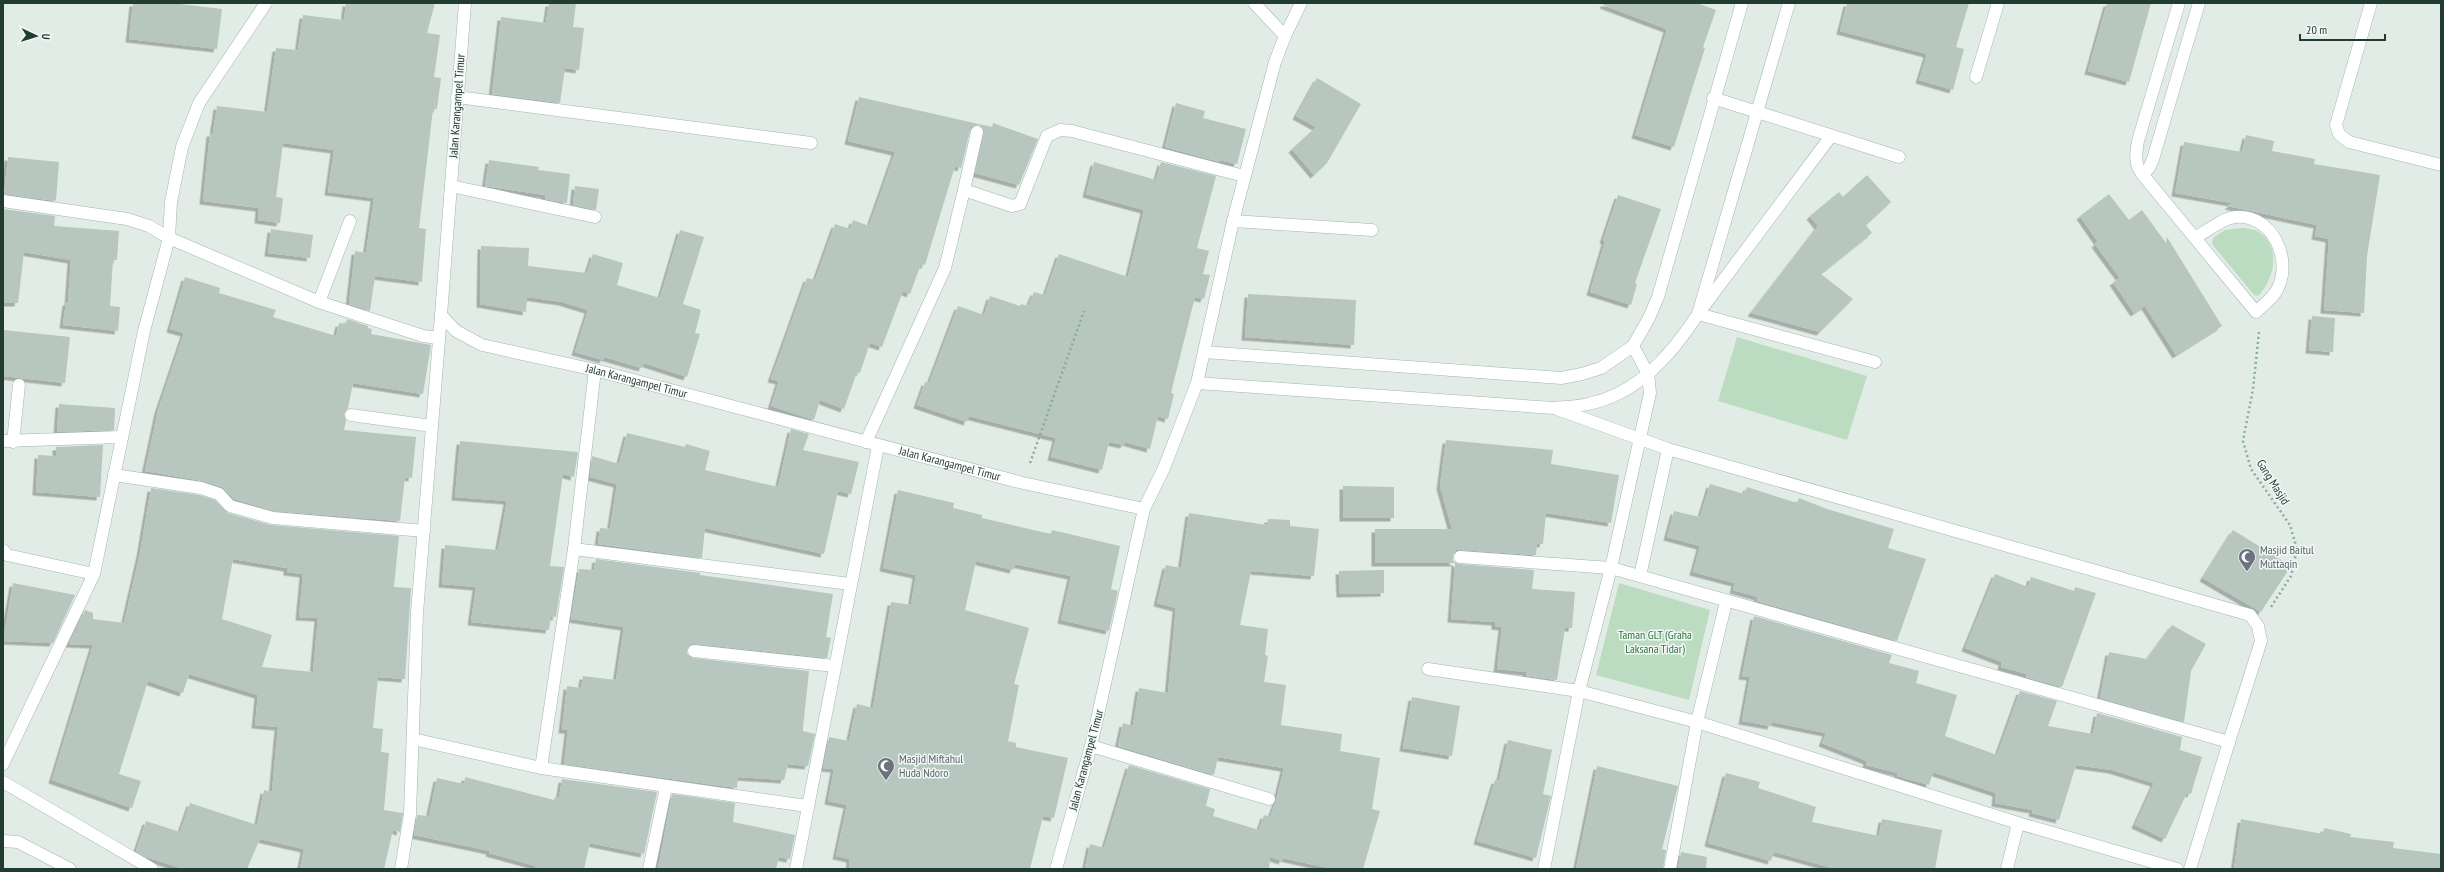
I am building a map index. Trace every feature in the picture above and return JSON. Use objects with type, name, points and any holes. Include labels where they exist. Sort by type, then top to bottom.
[{"type":"street","points":[[3,764],[94,574],[144,330],[169,238],[171,202],[182,147],[191,119],[198,103],[266,3]]},
{"type":"street","name":"Jalan Karangampel Timur","points":[[465,3],[441,315],[456,331],[482,345],[595,370],[878,446],[1023,483],[1144,509]]},
{"type":"street","points":[[1254,3],[1285,36]]},
{"type":"street","name":"Jalan Karangampel Timur","points":[[1059,868],[1091,746],[1144,509],[1164,468],[1197,383],[1233,221],[1275,62],[1285,36],[1301,3]]},
{"type":"street","points":[[1204,352],[1561,378],[1582,374],[1601,368],[1633,346],[1658,297],[1713,98],[1742,3]]},
{"type":"street","points":[[1698,314],[1789,3]]},
{"type":"street","points":[[1976,78],[1998,3]]},
{"type":"street","points":[[2180,3],[2138,141],[2136,154],[2137,168],[2256,312],[2270,300],[2277,289],[2282,267],[2282,254],[2277,241],[2266,228],[2253,220],[2235,217],[2219,223],[2195,238]]},
{"type":"street","points":[[2142,174],[2149,168],[2153,159],[2199,3]]},
{"type":"street","points":[[2371,3],[2336,125],[2339,134],[2349,142],[2441,165]]},
{"type":"street","points":[[457,97],[811,144]]},
{"type":"street","points":[[1713,98],[1899,157]]},
{"type":"street","points":[[964,190],[1012,206],[1020,204],[1047,136],[1060,130],[1072,131],[1244,176]]},
{"type":"street","points":[[866,442],[945,268],[977,132]]},
{"type":"street","points":[[1197,383],[1554,408],[1588,404],[1614,395],[1648,374],[1665,360],[1831,136]]},
{"type":"street","points":[[451,186],[596,217]]},
{"type":"street","points":[[3,201],[127,219],[149,226],[169,238],[320,302],[423,336],[439,338]]},
{"type":"street","points":[[320,302],[350,221]]},
{"type":"street","points":[[1233,221],[1372,230]]},
{"type":"street","points":[[1698,314],[1875,362]]},
{"type":"street","points":[[401,869],[410,814],[413,738],[412,705],[416,613],[441,315]]},
{"type":"street","points":[[1544,869],[1579,691],[1611,568],[1650,393],[1648,374],[1633,346]]},
{"type":"street","points":[[542,768],[574,549],[595,370]]},
{"type":"street","points":[[19,385],[8,441],[121,437]]},
{"type":"street","points":[[1554,408],[1639,440],[1668,449],[2250,616],[2258,626],[2261,641],[2190,869]]},
{"type":"street","points":[[351,415],[432,426]]},
{"type":"street","points":[[796,869],[834,666],[878,446]]},
{"type":"street","points":[[1640,576],[1668,449]]},
{"type":"street","points":[[114,476],[201,488],[219,494],[230,506],[273,518],[424,531]]},
{"type":"street","points":[[574,549],[850,584]]},
{"type":"street","points":[[3,550],[7,555],[94,574]]},
{"type":"street","points":[[1460,558],[1611,568],[1726,602],[2229,742]]},
{"type":"street","points":[[1670,869],[1697,722],[1726,602]]},
{"type":"street","points":[[694,651],[834,666]]},
{"type":"street","points":[[1428,669],[1579,691],[1697,722],[2018,823],[2177,869]]},
{"type":"street","points":[[413,738],[542,768],[666,787],[807,806]]},
{"type":"street","points":[[1091,746],[1269,799]]},
{"type":"street","points":[[3,782],[152,869]]},
{"type":"street","points":[[649,869],[666,787]]},
{"type":"street","points":[[2007,869],[2018,823]]},
{"type":"street","points":[[3,841],[18,842],[70,869]]},
{"type":"path","points":[[1023,483],[1084,311]]},
{"type":"path","name":"Gang Masjid","points":[[2256,312],[2259,337],[2253,389],[2243,441],[2251,469],[2290,525],[2297,549],[2291,576],[2258,626]]},
{"type":"green space","points":[[2241,228],[2257,231],[2265,237],[2273,253],[2272,271],[2269,280],[2258,296],[2254,295],[2212,244],[2213,238],[2225,230]]},
{"type":"green space","points":[[1737,337],[1867,376],[1847,440],[1718,401]]},
{"type":"green space","name":"Taman GLT (Graha Laksana Tidar)","points":[[1619,583],[1710,610],[1689,700],[1596,675]]},
{"type":"building","points":[[133,3],[172,3],[222,9],[217,49],[129,39]]},
{"type":"building","points":[[346,3],[435,3],[427,33],[440,35],[434,77],[441,78],[437,109],[433,109],[419,228],[426,229],[422,282],[375,276],[370,311],[349,304],[355,251],[366,253],[374,198],[328,192],[334,150],[283,143],[276,197],[283,198],[280,223],[258,220],[259,208],[203,201],[210,133],[213,133],[217,106],[267,112],[276,48],[298,50],[303,15],[344,20]]},
{"type":"building","points":[[549,3],[576,3],[573,27],[584,28],[579,70],[565,68],[560,103],[492,94],[501,17],[546,23]]},
{"type":"building","points":[[1604,3],[1697,3],[1716,10],[1703,47],[1705,48],[1674,147],[1635,135],[1667,29],[1603,5]]},
{"type":"building","points":[[1847,3],[1969,3],[1956,47],[1964,49],[1953,90],[1919,80],[1927,54],[1840,31]]},
{"type":"building","points":[[2107,3],[2151,3],[2129,82],[2088,71]]},
{"type":"building","points":[[1317,78],[1361,104],[1327,163],[1314,175],[1292,149],[1316,127],[1296,116]]},
{"type":"building","points":[[859,97],[992,127],[993,123],[1038,139],[1019,185],[975,173],[984,130],[979,125],[971,127],[961,168],[955,166],[925,265],[921,264],[910,294],[903,291],[882,347],[870,343],[860,373],[857,372],[844,409],[820,400],[814,420],[771,406],[779,381],[771,379],[807,278],[815,280],[835,224],[850,229],[853,220],[869,226],[895,152],[848,141]]},
{"type":"building","points":[[1176,103],[1205,111],[1203,118],[1246,129],[1237,164],[1220,160],[1220,162],[1165,147]]},
{"type":"building","points":[[2246,135],[2274,141],[2272,151],[2315,159],[2314,164],[2380,175],[2367,256],[2364,313],[2324,310],[2329,239],[2315,236],[2317,225],[2228,206],[2232,203],[2175,193],[2184,142],[2242,152]]},
{"type":"building","points":[[8,157],[59,162],[56,201],[4,194]]},
{"type":"building","points":[[489,160],[539,167],[538,170],[570,174],[567,203],[545,199],[545,195],[485,186]]},
{"type":"building","points":[[1094,162],[1156,180],[1161,162],[1216,176],[1197,248],[1209,251],[1203,274],[1210,275],[1204,299],[1195,297],[1171,393],[1174,394],[1168,419],[1158,416],[1150,449],[1125,442],[1124,445],[1109,442],[1102,470],[1051,457],[1056,438],[969,416],[967,422],[917,405],[925,382],[929,383],[958,306],[984,315],[990,296],[1020,306],[1021,304],[1028,306],[1034,292],[1045,295],[1059,254],[1128,277],[1144,210],[1086,194]]},
{"type":"building","points":[[1867,175],[1891,202],[1866,225],[1872,233],[1821,274],[1853,299],[1820,332],[1751,313],[1818,226],[1810,216],[1839,192],[1843,197]]},
{"type":"building","points":[[575,186],[599,189],[596,210],[573,205]]},
{"type":"building","points":[[2109,194],[2129,220],[2142,210],[2166,243],[2167,237],[2222,326],[2176,355],[2145,306],[2134,313],[2113,282],[2120,278],[2095,244],[2098,242],[2080,216]]},
{"type":"building","points":[[1618,195],[1661,209],[1635,283],[1637,284],[1631,305],[1590,292],[1605,241],[1603,240]]},
{"type":"building","points":[[3,209],[55,216],[54,226],[119,231],[117,260],[113,260],[110,306],[120,307],[118,331],[63,325],[66,302],[68,302],[71,260],[24,252],[18,303],[3,303]]},
{"type":"building","points":[[271,229],[313,235],[310,258],[268,253]]},
{"type":"building","points":[[680,230],[704,237],[683,304],[701,310],[695,333],[700,334],[687,377],[644,363],[642,368],[604,357],[603,360],[575,352],[588,310],[562,302],[527,297],[526,312],[480,304],[481,246],[529,248],[528,266],[587,273],[593,254],[623,263],[617,285],[660,298]]},
{"type":"building","points":[[185,277],[220,288],[219,293],[276,310],[273,317],[336,336],[339,323],[346,324],[347,319],[368,326],[368,328],[372,329],[371,334],[431,345],[423,394],[353,383],[348,408],[344,414],[346,420],[344,430],[416,437],[412,478],[405,477],[400,521],[274,511],[234,499],[222,487],[203,481],[145,471],[158,410],[184,333],[170,329]]},
{"type":"building","points":[[1248,294],[1356,300],[1354,345],[1245,337]]},
{"type":"building","points":[[2312,316],[2335,318],[2333,352],[2309,350]]},
{"type":"building","points":[[3,330],[70,337],[65,383],[3,376]]},
{"type":"building","points":[[59,404],[115,408],[114,430],[57,432]]},
{"type":"building","points":[[791,429],[809,434],[803,450],[859,462],[851,494],[838,491],[824,554],[705,528],[702,558],[598,544],[600,528],[610,529],[617,484],[590,477],[592,456],[619,464],[627,433],[685,447],[686,444],[710,451],[705,470],[778,487]]},
{"type":"building","points":[[1446,440],[1553,450],[1551,464],[1619,475],[1611,523],[1546,513],[1543,544],[1537,544],[1536,555],[1456,550],[1453,556],[1453,561],[1459,564],[1534,570],[1532,589],[1575,592],[1572,628],[1565,628],[1557,680],[1526,676],[1526,672],[1497,669],[1502,627],[1495,626],[1495,622],[1451,619],[1455,563],[1375,563],[1375,529],[1452,529],[1440,486]]},
{"type":"building","points":[[460,441],[578,452],[574,477],[563,474],[550,566],[564,567],[556,617],[551,616],[549,630],[471,622],[476,587],[442,584],[445,545],[498,550],[507,501],[455,497]]},
{"type":"building","points":[[103,445],[100,497],[36,492],[38,455],[56,456],[56,447]]},
{"type":"building","points":[[1710,484],[1744,494],[1747,487],[1797,503],[1799,498],[1827,509],[1894,529],[1888,548],[1926,559],[1897,641],[1757,601],[1758,597],[1733,590],[1735,583],[1693,572],[1700,546],[1667,537],[1674,511],[1700,517]]},
{"type":"building","points":[[1343,486],[1394,487],[1394,518],[1343,518]]},
{"type":"building","points":[[151,488],[199,495],[215,500],[228,513],[271,525],[399,536],[394,587],[411,588],[405,679],[378,677],[373,728],[383,729],[381,752],[389,753],[384,810],[403,813],[400,832],[393,830],[384,869],[300,869],[304,849],[260,839],[247,869],[184,869],[146,857],[136,851],[146,821],[180,832],[190,803],[257,825],[264,790],[272,792],[278,727],[255,725],[258,695],[189,674],[183,693],[148,681],[119,774],[141,781],[132,808],[52,780],[93,645],[69,644],[85,610],[93,613],[93,619],[124,623],[140,553]],"holes":[[[233,559],[287,568],[287,572],[303,574],[299,617],[318,618],[313,672],[262,667],[272,635],[222,619]]]},
{"type":"building","points":[[898,490],[954,503],[953,508],[982,515],[982,518],[1051,534],[1052,530],[1120,546],[1111,589],[1118,591],[1109,631],[1061,620],[1071,576],[1015,564],[1013,570],[976,561],[965,610],[1029,628],[1014,684],[1019,685],[1008,741],[1016,743],[1016,747],[1068,758],[1054,818],[1043,816],[1030,869],[849,869],[850,859],[836,856],[847,805],[828,801],[834,769],[823,768],[829,737],[849,741],[857,704],[873,708],[891,602],[911,605],[916,575],[883,568]]},
{"type":"building","points":[[1189,513],[1267,525],[1268,519],[1290,520],[1290,526],[1319,529],[1314,576],[1251,571],[1240,625],[1268,629],[1265,655],[1268,656],[1264,682],[1286,685],[1281,725],[1342,734],[1340,751],[1380,758],[1372,809],[1380,811],[1363,869],[1333,869],[1283,858],[1282,861],[1270,857],[1269,869],[1085,869],[1090,844],[1104,848],[1129,765],[1210,789],[1206,806],[1215,809],[1213,816],[1259,830],[1264,815],[1270,817],[1276,801],[1284,768],[1218,757],[1214,775],[1118,746],[1123,723],[1133,726],[1139,688],[1168,693],[1176,608],[1157,603],[1166,565],[1181,568]]},
{"type":"building","name":"Masjid Baitul Muttaqin","points":[[2233,530],[2291,566],[2261,612],[2203,578]]},
{"type":"building","points":[[596,559],[700,573],[700,575],[833,594],[826,637],[831,638],[827,658],[695,644],[691,644],[687,650],[687,654],[693,658],[809,671],[803,731],[815,734],[808,766],[788,764],[784,780],[738,777],[737,788],[564,764],[568,730],[562,730],[567,686],[581,688],[583,676],[616,680],[624,627],[571,619],[579,569],[594,570]]},
{"type":"building","points":[[1384,570],[1384,593],[1340,594],[1339,571]]},
{"type":"building","points":[[1995,574],[2028,587],[2031,577],[2074,591],[2075,587],[2096,593],[2062,687],[2026,677],[2027,674],[2001,667],[2002,662],[1965,648]]},
{"type":"building","points":[[13,583],[75,595],[53,643],[3,641]]},
{"type":"building","points":[[1754,616],[1892,655],[1889,663],[1919,671],[1916,683],[1957,695],[1945,736],[1997,755],[2020,691],[2057,701],[2048,726],[2093,734],[2097,713],[2182,737],[2180,750],[2202,757],[2191,794],[2187,793],[2165,839],[2135,825],[2154,783],[2112,770],[2076,765],[2059,820],[2032,813],[2033,810],[1995,803],[1996,793],[1933,772],[1929,785],[1897,776],[1898,773],[1866,765],[1867,761],[1822,743],[1826,733],[1772,722],[1771,726],[1742,721],[1750,677],[1742,676]]},
{"type":"building","points":[[2172,625],[2206,644],[2191,671],[2184,722],[2100,698],[2109,652],[2147,659]]},
{"type":"building","points":[[1412,697],[1460,706],[1452,756],[1403,748]]},
{"type":"building","points":[[1508,740],[1552,750],[1543,794],[1551,796],[1536,858],[1477,841],[1495,780],[1499,781]]},
{"type":"building","points":[[1597,766],[1678,786],[1662,849],[1666,850],[1663,869],[1576,869]]},
{"type":"building","points":[[1726,773],[1760,782],[1758,788],[1816,807],[1812,822],[1879,836],[1882,819],[1942,830],[1935,869],[1836,869],[1774,852],[1771,861],[1708,843]]},
{"type":"building","points":[[465,777],[554,800],[555,797],[559,798],[562,779],[657,792],[644,854],[590,843],[584,869],[535,869],[536,866],[489,853],[490,851],[414,835],[417,815],[429,816],[437,778],[464,784]]},
{"type":"building","points":[[672,794],[735,803],[733,822],[795,835],[790,859],[779,857],[776,869],[658,869]]},
{"type":"building","points":[[2241,819],[2323,834],[2324,828],[2351,834],[2350,837],[2394,842],[2393,848],[2441,854],[2441,869],[2234,869]]},
{"type":"building","points":[[1681,852],[1707,857],[1706,869],[1678,869]]},
{"type":"place","name":"Masjid Baitul Muttaqin","points":[[2247,572]]},
{"type":"place","name":"Masjid Miftahul Huda Ndoro","points":[[886,781]]}]
